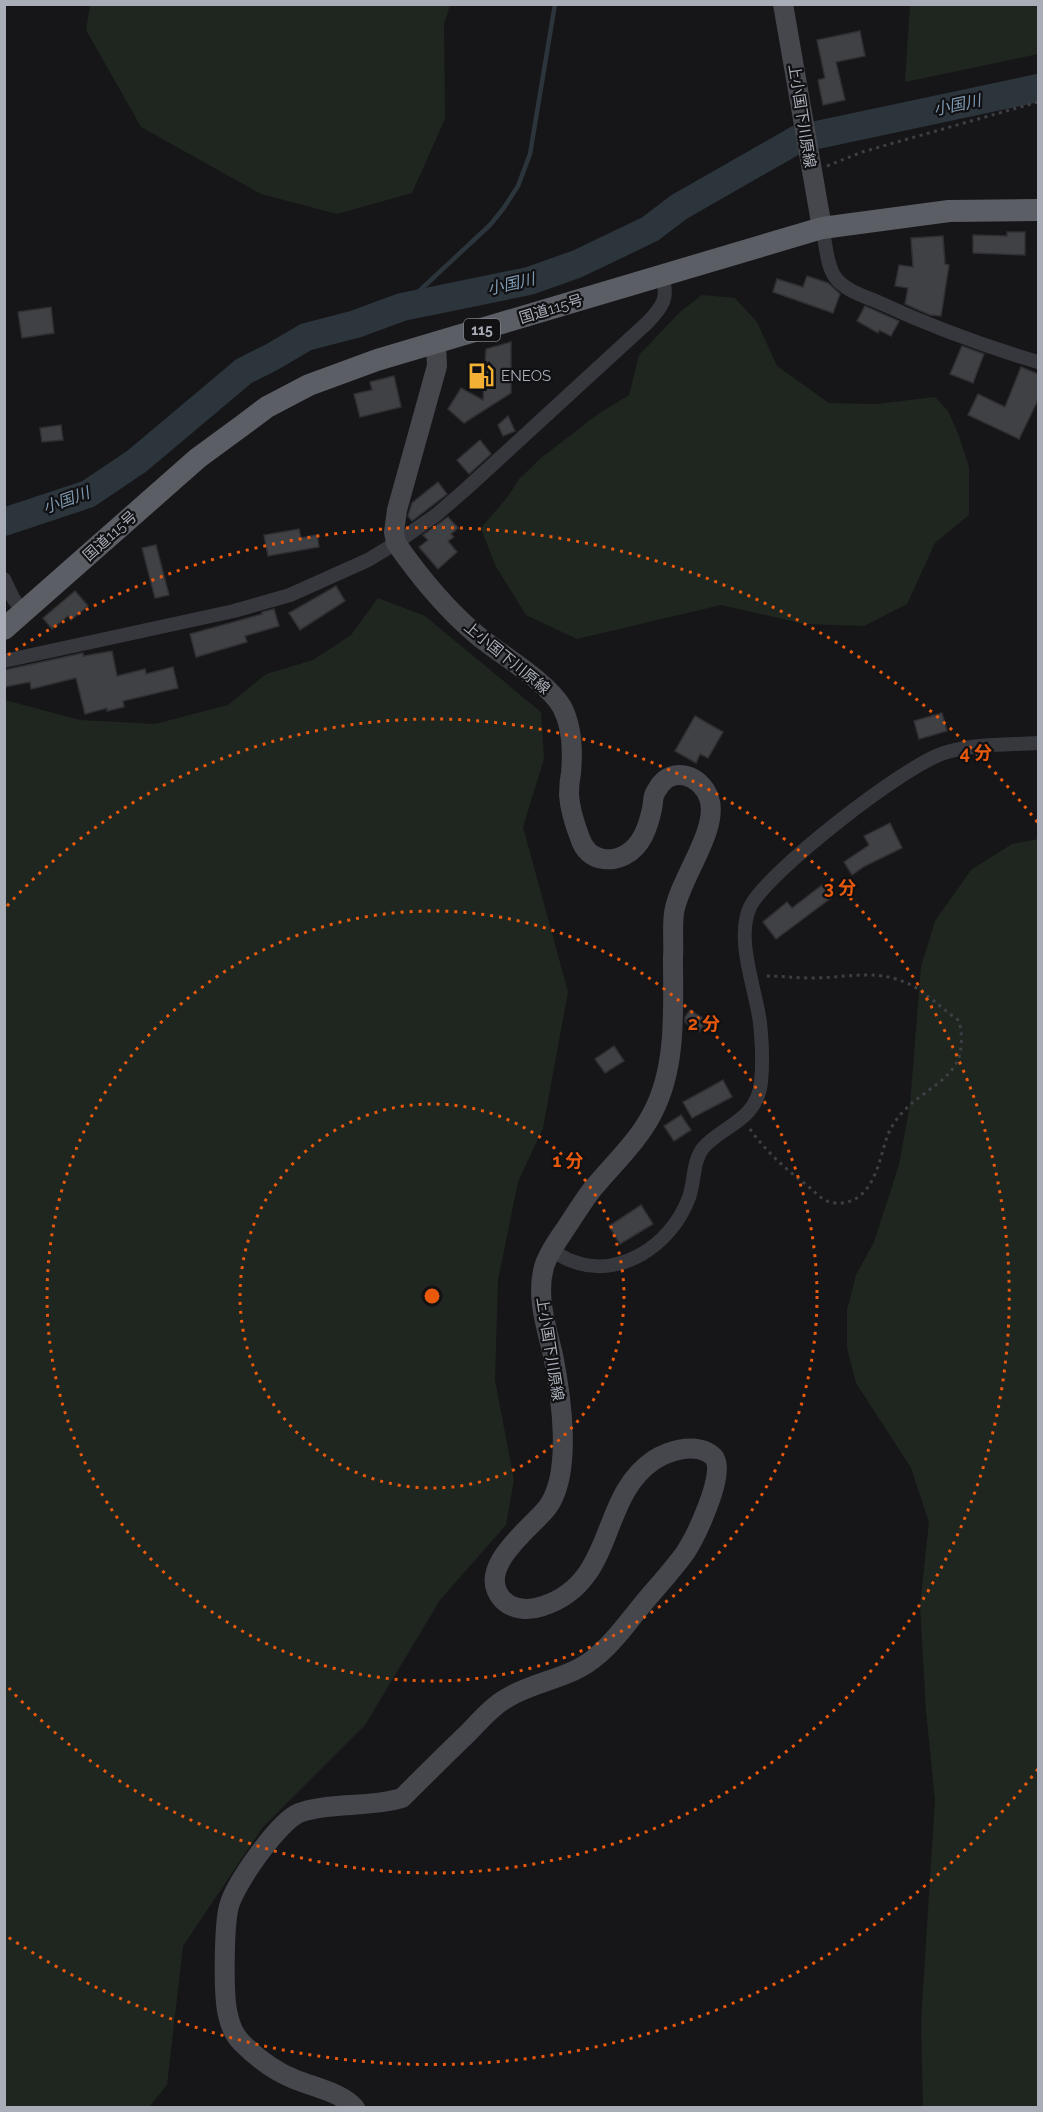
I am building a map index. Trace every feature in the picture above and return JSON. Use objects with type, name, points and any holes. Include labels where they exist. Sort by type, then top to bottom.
[{"type":"highway","name":"国道115号","points":[[4,629],[198,458],[267,407],[309,385],[377,360],[822,228],[949,211],[1038,210]]},
{"type":"main road","name":"上小国下川原線","points":[[783,4],[822,228]]},
{"type":"main road","points":[[396,543],[394,532],[397,510],[437,366],[436,344]]},
{"type":"main road","name":"上小国下川原線","points":[[355,2108],[341,2097],[270,2068],[240,2041],[233,2029],[225,1999],[226,1928],[229,1906],[236,1891],[256,1859],[283,1824],[298,1814],[318,1809],[384,1803],[402,1798],[492,1708],[511,1695],[575,1672],[597,1656],[620,1632],[687,1549],[709,1506],[718,1471],[716,1459],[704,1450],[687,1448],[661,1455],[638,1472],[622,1495],[610,1530],[588,1574],[569,1594],[544,1606],[528,1610],[506,1603],[497,1593],[494,1584],[496,1570],[505,1552],[550,1504],[559,1485],[563,1446],[557,1377],[540,1287],[545,1262],[590,1192],[635,1140],[651,1116],[662,1092],[672,1032],[674,914],[682,885],[707,834],[712,813],[706,791],[698,782],[684,774],[672,775],[662,782],[654,793],[643,838],[630,852],[615,859],[598,859],[584,849],[578,835],[569,793],[572,752],[569,724],[560,703],[540,682],[471,630],[447,606],[396,543]]},
{"type":"street","points":[[822,228],[832,272],[836,279],[849,289],[912,318],[1038,362]]},
{"type":"street","points":[[4,662],[268,602],[368,560],[396,543],[466,489],[648,322],[663,304],[665,286],[662,276]]},
{"type":"street","points":[[4,579],[23,612]]},
{"type":"street","points":[[552,1250],[573,1262],[597,1266],[617,1264],[651,1250],[676,1225],[688,1200],[699,1155],[704,1148],[742,1118],[752,1107],[761,1085],[760,1024],[745,938],[746,922],[751,905],[764,887],[822,836],[886,786],[943,753],[999,744],[1038,744]]},
{"type":"path","points":[[811,171],[862,152],[1038,102]]},
{"type":"path","points":[[742,1118],[784,1167],[828,1202],[843,1203],[867,1190],[894,1123],[904,1110],[949,1075],[959,1059],[961,1041],[958,1020],[927,994],[897,980],[876,974],[815,978],[751,976]]},
{"type":"shaded area","points":[[90,5],[450,5],[444,24],[445,119],[412,193],[337,214],[261,194],[141,127],[86,30]]},
{"type":"shaded area","points":[[910,5],[1038,5],[1038,54],[905,82]]},
{"type":"shaded area","points":[[702,295],[735,298],[757,322],[777,366],[829,403],[876,404],[935,397],[948,411],[969,467],[969,515],[935,543],[907,604],[864,626],[805,624],[721,605],[577,639],[526,615],[495,565],[481,528],[509,495],[519,479],[541,458],[598,414],[629,395],[639,355],[681,311]]},
{"type":"shaded area","points":[[378,598],[425,616],[541,712],[544,759],[523,827],[568,992],[543,1128],[518,1182],[498,1280],[495,1380],[514,1480],[506,1525],[440,1600],[365,1725],[263,1827],[183,1946],[167,2085],[149,2107],[5,2107],[5,700],[80,720],[155,724],[228,705],[266,674],[313,660],[351,635]]},
{"type":"shaded area","points":[[1038,839],[1038,2107],[923,2107],[921,2021],[935,1800],[926,1712],[920,1605],[929,1522],[911,1468],[856,1383],[847,1348],[847,1310],[856,1275],[874,1242],[899,1165],[910,1104],[921,967],[935,921],[971,870],[1012,844]]},
{"type":"building","points":[[860,31],[865,56],[836,62],[845,100],[823,105],[818,80],[825,78],[817,40]]},
{"type":"building","points":[[1007,232],[1025,232],[1025,255],[973,253],[973,235],[1007,236]]},
{"type":"building","points":[[943,236],[945,264],[949,265],[941,316],[930,315],[905,304],[908,288],[895,286],[899,265],[913,267],[911,238]]},
{"type":"building","points":[[807,276],[828,283],[840,294],[833,313],[773,292],[777,279],[803,287]]},
{"type":"building","points":[[865,306],[899,321],[891,336],[879,330],[878,333],[857,321]]},
{"type":"building","points":[[51,307],[54,333],[22,338],[18,312]]},
{"type":"building","points":[[511,342],[511,393],[464,423],[448,409],[461,388],[483,400],[486,349]]},
{"type":"building","points":[[962,346],[984,354],[973,383],[950,374]]},
{"type":"building","points":[[1021,367],[1038,374],[1038,400],[1019,439],[968,415],[978,394],[1005,407]]},
{"type":"building","points":[[394,376],[401,407],[360,417],[354,394],[372,390],[370,382]]},
{"type":"building","points":[[508,416],[515,431],[503,436],[498,425]]},
{"type":"building","points":[[61,425],[63,440],[42,442],[40,428]]},
{"type":"building","points":[[480,440],[491,454],[469,474],[457,460]]},
{"type":"building","points":[[438,482],[447,494],[412,521],[408,516],[412,503]]},
{"type":"building","points":[[448,517],[458,528],[451,534],[454,537],[448,541],[457,552],[438,569],[419,547],[428,540],[423,535]]},
{"type":"building","points":[[299,529],[301,538],[317,535],[319,547],[268,556],[264,535]]},
{"type":"building","points":[[156,545],[169,595],[155,598],[142,548]]},
{"type":"building","points":[[336,586],[345,601],[300,630],[289,613]]},
{"type":"building","points":[[75,591],[88,606],[71,620],[68,616],[52,629],[43,618]]},
{"type":"building","points":[[274,609],[279,626],[245,636],[247,642],[196,657],[190,634]]},
{"type":"building","points":[[112,651],[117,676],[145,669],[146,674],[173,667],[178,688],[123,701],[124,707],[107,711],[107,708],[85,714],[76,678],[31,689],[30,682],[4,687],[4,670],[83,653],[83,656]]},
{"type":"building","points":[[942,713],[947,731],[919,739],[914,721]]},
{"type":"building","points":[[695,716],[723,732],[708,758],[700,754],[696,763],[675,751]]},
{"type":"building","points":[[890,823],[902,848],[852,875],[844,862],[869,845],[864,836]]},
{"type":"building","points":[[822,885],[831,898],[776,939],[763,922],[787,902],[792,908]]},
{"type":"building","points":[[690,1010],[707,1021],[699,1032],[685,1022],[685,1017]]},
{"type":"building","points":[[614,1046],[624,1061],[605,1073],[595,1059]]},
{"type":"building","points":[[723,1080],[732,1097],[692,1118],[683,1102]]},
{"type":"building","points":[[681,1115],[691,1130],[674,1141],[664,1126]]},
{"type":"building","points":[[641,1205],[653,1224],[620,1244],[609,1226]]},
{"type":"waterway","points":[[402,307],[490,225],[518,186],[530,154],[555,4]]},
{"type":"waterway","name":"小国川","points":[[4,522],[88,494],[137,461],[244,371],[306,337],[356,324],[402,307],[529,281],[577,264],[650,229],[679,207],[798,139],[1038,88]]},
{"type":"place","name":"ENEOS","points":[[481,376]]}]
